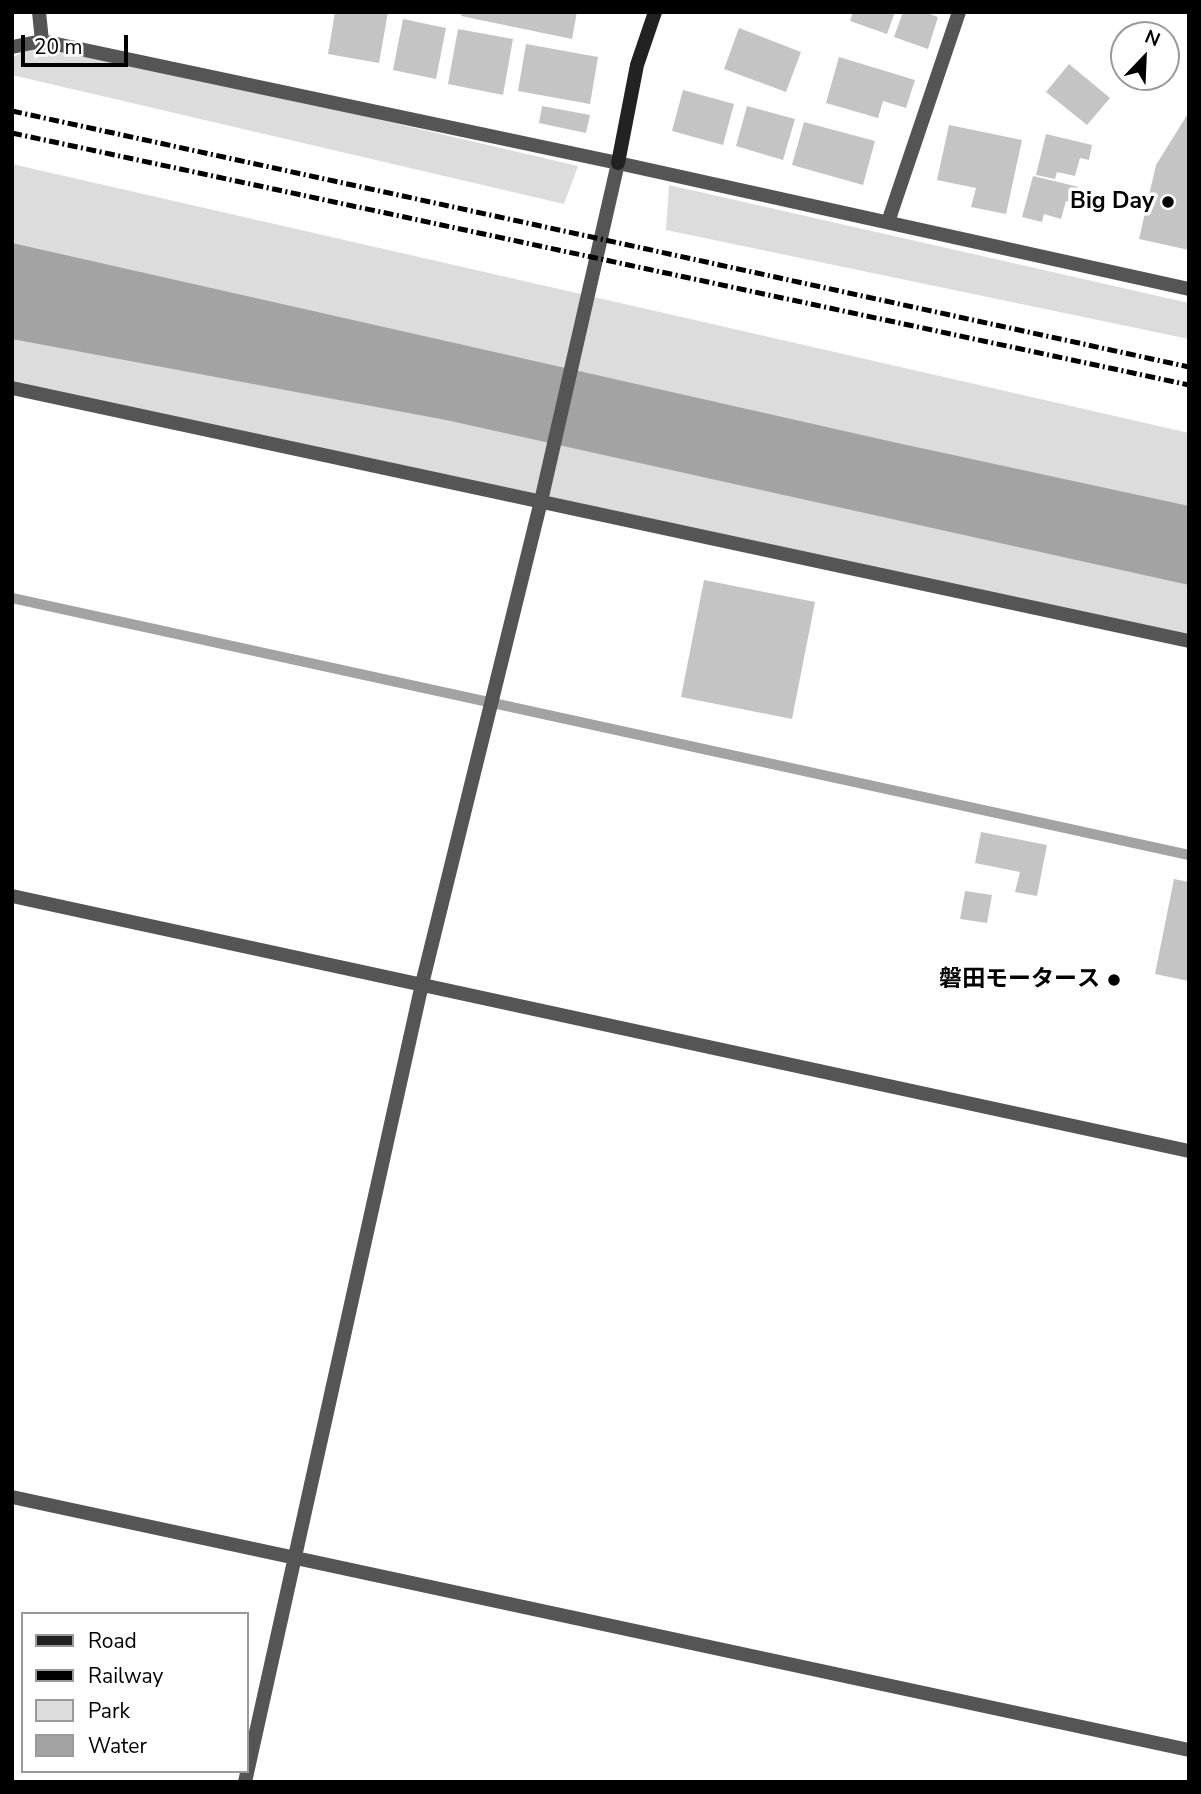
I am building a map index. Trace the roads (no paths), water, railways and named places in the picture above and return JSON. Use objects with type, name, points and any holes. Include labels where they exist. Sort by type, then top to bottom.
[{"type":"street","points":[[39,12],[42,41]]},
{"type":"street","points":[[248,1769],[422,984],[541,501],[618,163],[637,65],[655,12]]},
{"type":"street","points":[[888,222],[959,12]]},
{"type":"street","points":[[12,47],[42,41],[618,163],[1189,289]]},
{"type":"street","points":[[12,388],[1189,641]]},
{"type":"street","points":[[12,896],[1189,1151]]},
{"type":"street","points":[[12,1497],[1189,1749]]},
{"type":"water","points":[[12,243],[1189,506],[1189,585],[446,420],[12,339]]},
{"type":"waterway","points":[[12,598],[1189,855]]},
{"type":"railway","points":[[12,111],[1189,367]]},
{"type":"railway","points":[[12,133],[1189,385]]},
{"type":"place","name":"Big Day","points":[[1168,202]]},
{"type":"place","name":"磐田モータース","points":[[1114,980]]}]
